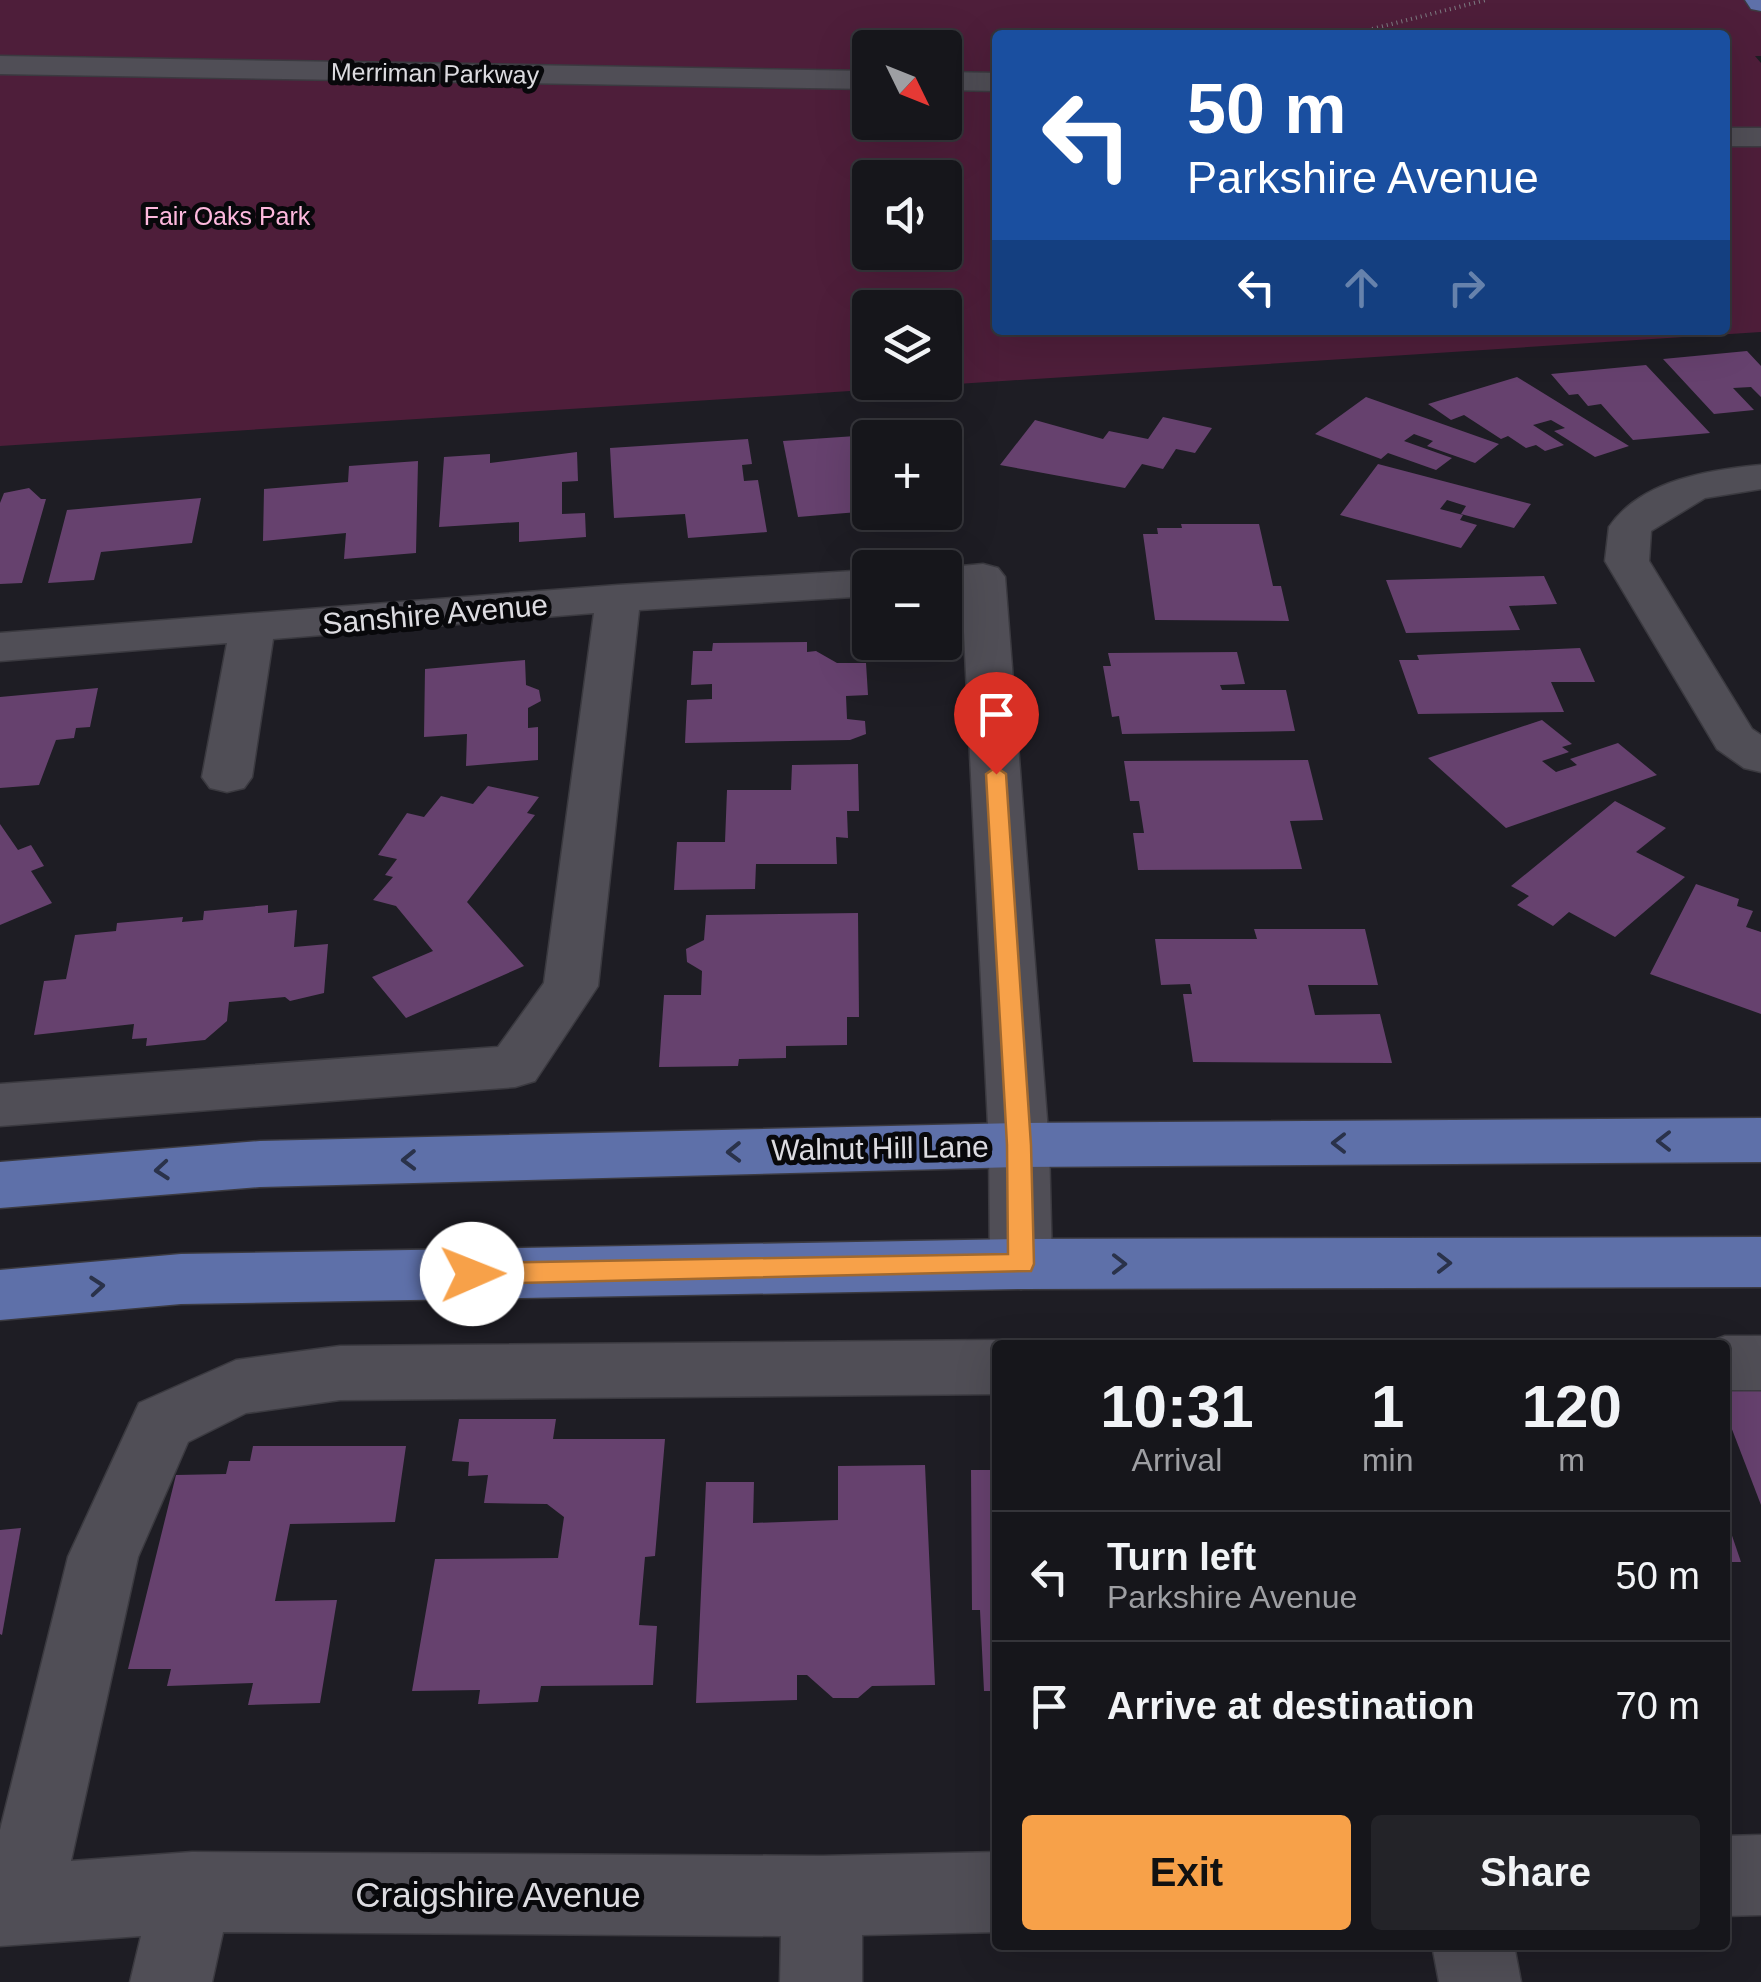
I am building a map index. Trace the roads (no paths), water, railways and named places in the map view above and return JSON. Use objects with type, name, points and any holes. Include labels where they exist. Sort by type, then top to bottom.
[{"type":"main road","name":"Walnut Hill Lane","points":[[0,1185],[207,1165],[1019,1145],[1761,1140]]},
{"type":"main road","points":[[0,1294],[181,1279],[1022,1264],[1761,1262]]},
{"type":"street","name":"Merriman Parkway","points":[[0,65],[852,80]]},
{"type":"street","points":[[962,81],[992,82]]},
{"type":"street","points":[[1730,137],[1761,137]]},
{"type":"street","points":[[1761,477],[1712,482],[1664,498],[1630,527],[1627,561],[1734,739],[1761,757]]},
{"type":"street","points":[[964,578],[1019,1145],[1022,1264]]},
{"type":"street","name":"Sanshire Avenue","points":[[0,647],[618,598],[852,585]]},
{"type":"street","points":[[0,1105],[515,1066],[570,986],[618,598]]},
{"type":"street","points":[[227,777],[252,630]]},
{"type":"street","points":[[1730,1363],[1761,1362]]},
{"type":"street","points":[[11,1904],[102,1558],[163,1423],[236,1387],[340,1373],[992,1367]]},
{"type":"street","points":[[1730,1876],[1761,1875]]},
{"type":"street","points":[[171,1982],[192,1892]]},
{"type":"street","name":"Craigshire Avenue","points":[[11,1904],[192,1892],[822,1896],[992,1892]]},
{"type":"street","points":[[820,1982],[822,1896]]},
{"type":"street","points":[[1473,1950],[1480,1982]]},
{"type":"park label","name":"Fair Oaks Park","points":[[227,216]]}]
